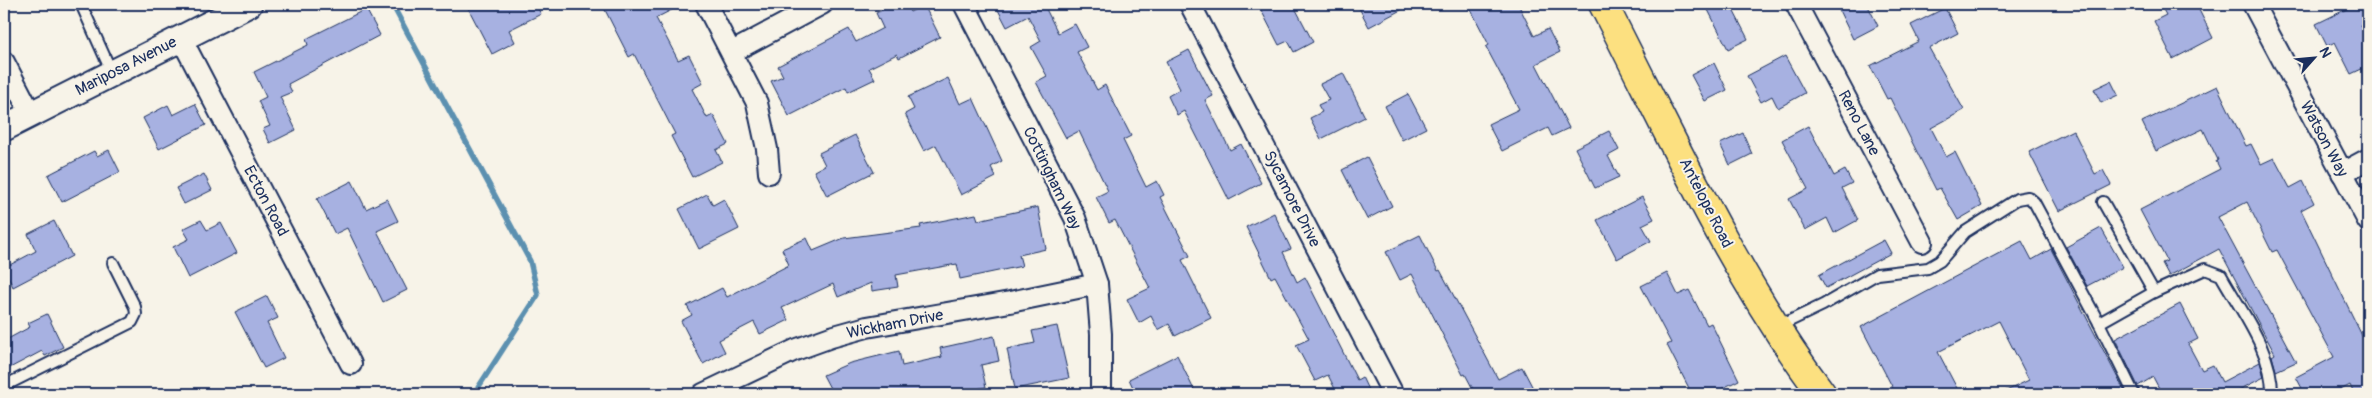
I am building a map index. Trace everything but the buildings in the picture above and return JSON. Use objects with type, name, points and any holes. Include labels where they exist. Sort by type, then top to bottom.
[{"type":"main road","name":"Antelope Road","points":[[1603,4],[1730,250],[1776,327],[1822,394]]},
{"type":"street","name":"Mariposa Avenue","points":[[4,128],[249,4]]},
{"type":"street","points":[[706,4],[732,52],[756,103],[767,150],[769,173]]},
{"type":"street","points":[[732,52],[822,4]]},
{"type":"street","name":"Cottingham Way","points":[[964,4],[1075,218],[1097,284],[1101,334],[1101,394]]},
{"type":"street","name":"Sycamore Drive","points":[[1190,4],[1393,394]]},
{"type":"street","name":"Reno Lane","points":[[1796,4],[1922,242]]},
{"type":"street","name":"Watson Way","points":[[2252,4],[2368,221]]},
{"type":"street","name":"Ecton Road","points":[[181,38],[351,364]]},
{"type":"street","points":[[4,62],[30,114]]},
{"type":"street","points":[[2342,172],[2368,159]]},
{"type":"street","name":"Wickham Drive","points":[[702,394],[795,350],[831,337],[867,327],[1010,302],[1097,284]]},
{"type":"lane","points":[[81,4],[112,73]]},
{"type":"lane","points":[[1776,327],[1877,274],[1928,268],[1940,261],[1965,232],[2017,199],[2028,198],[2034,202],[2099,323],[2134,394]]},
{"type":"lane","points":[[2103,202],[2154,292]]},
{"type":"lane","points":[[4,386],[132,322],[136,314],[135,307],[113,263]]},
{"type":"lane","points":[[2099,323],[2154,292],[2205,268],[2221,275],[2262,351],[2272,378],[2272,394]]},
{"type":"waterway","points":[[392,4],[530,261],[538,295],[474,394]]}]
